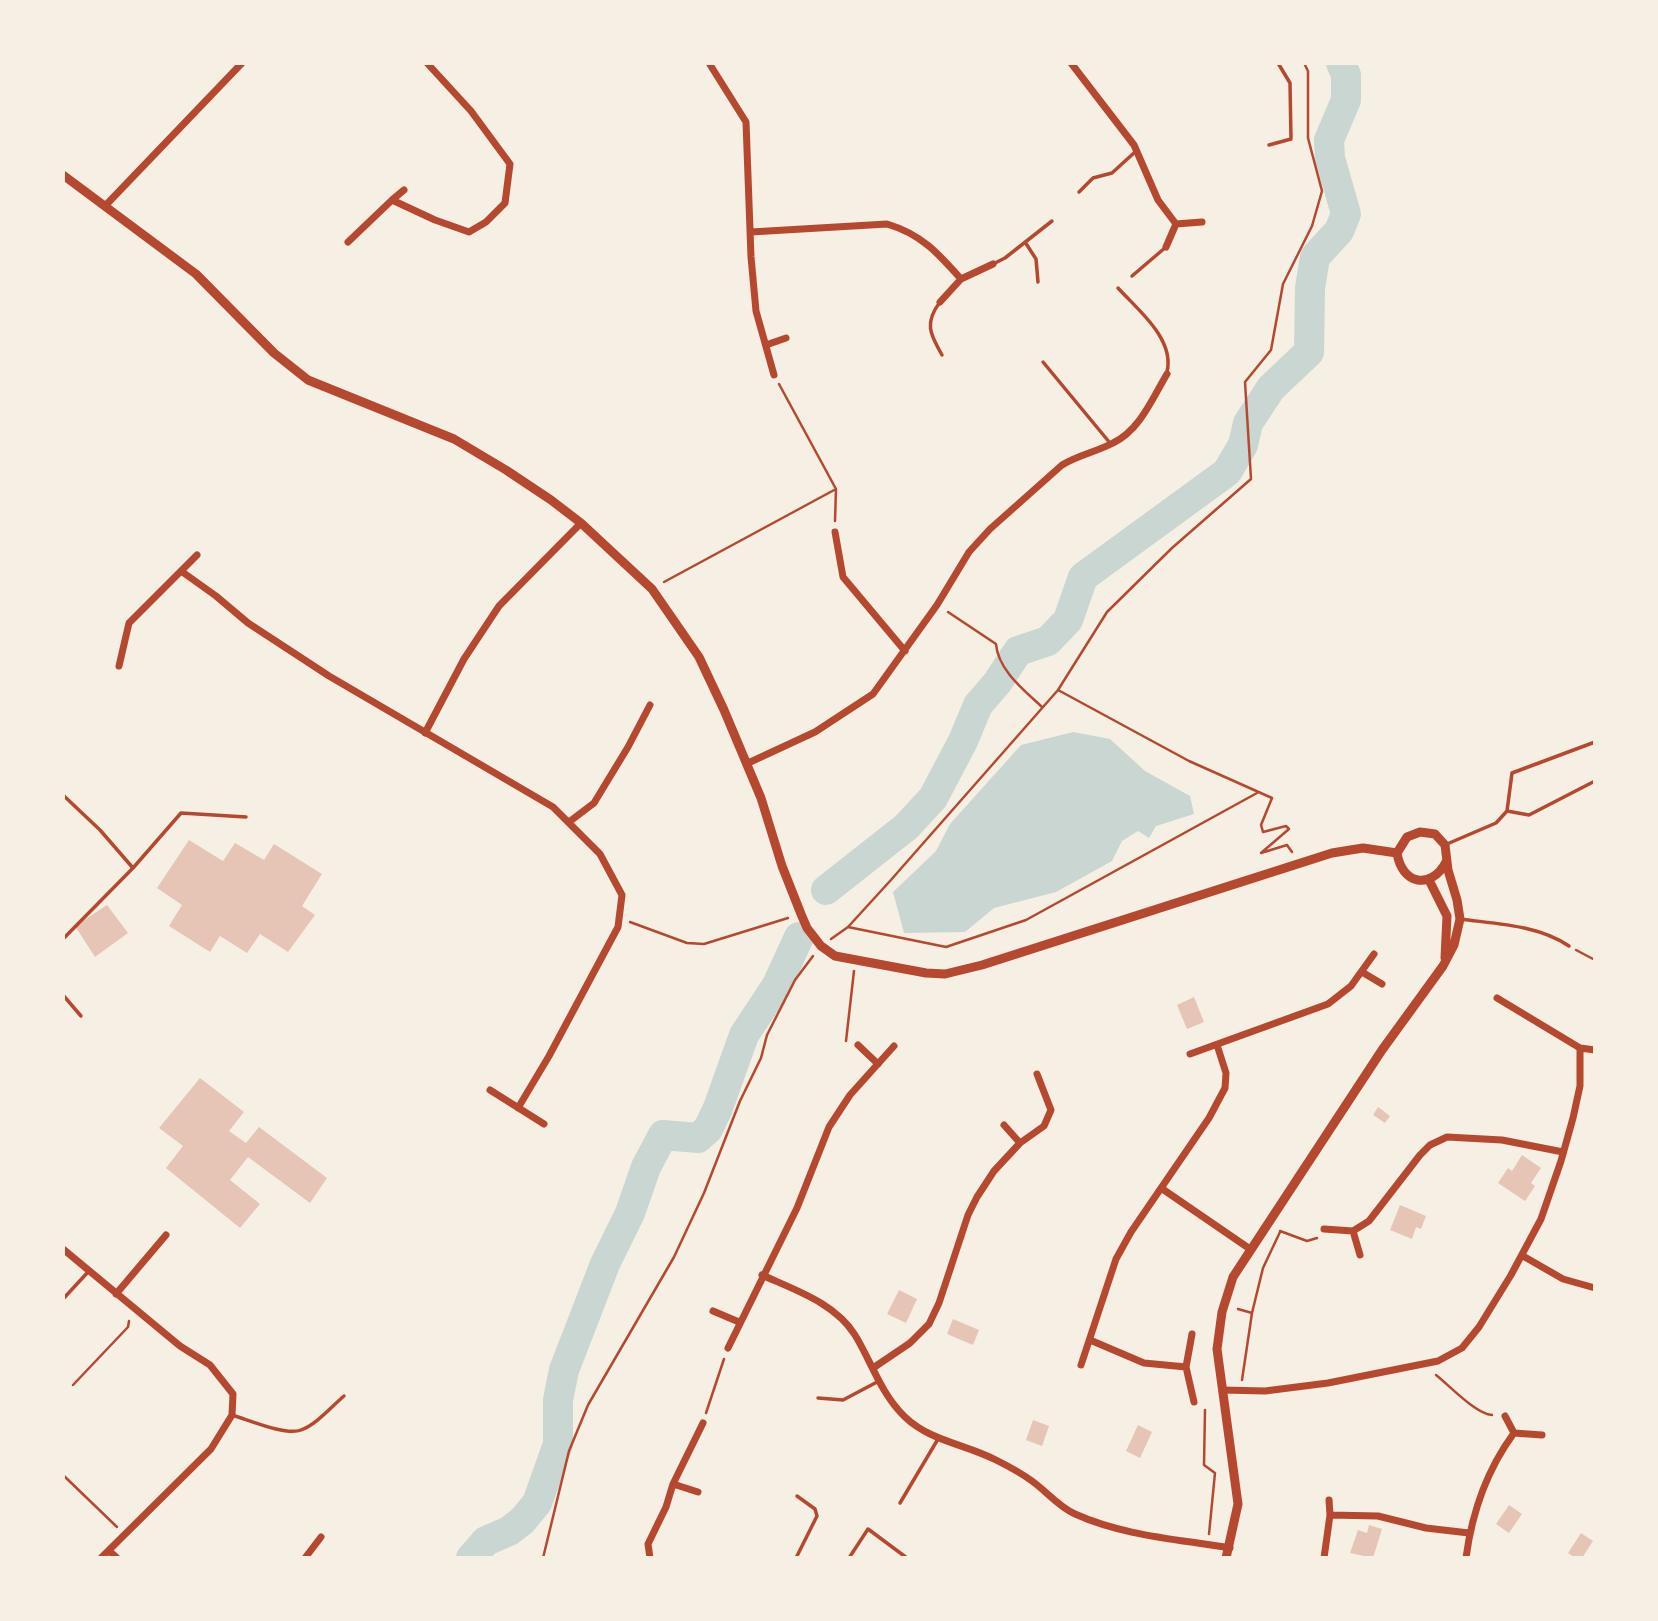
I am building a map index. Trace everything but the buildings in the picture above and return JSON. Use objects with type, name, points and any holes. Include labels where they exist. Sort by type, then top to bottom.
[{"type":"street","points":[[105,206],[242,63]]},
{"type":"street","points":[[392,200],[469,232],[486,222],[505,203],[510,164],[471,111],[427,63]]},
{"type":"street","points":[[709,63],[746,122],[756,311],[774,375]]},
{"type":"street","points":[[1070,63],[1136,150],[1157,200],[1176,224]]},
{"type":"street","points":[[63,175],[196,274],[274,354],[308,380],[454,439],[551,500],[581,523],[652,589],[699,657],[724,710],[761,798],[782,866],[807,928],[821,946],[835,956],[885,967],[945,974],[982,965],[1332,853],[1363,848],[1397,853]]},
{"type":"street","points":[[348,242],[404,190]]},
{"type":"street","points":[[1176,224],[1202,222]]},
{"type":"street","points":[[751,232],[887,224],[919,237],[961,279]]},
{"type":"street","points":[[1166,247],[1176,224]]},
{"type":"street","points":[[940,302],[961,279],[993,264]]},
{"type":"street","points":[[766,345],[786,338]]},
{"type":"street","points":[[746,764],[816,732],[873,694],[937,604],[969,552],[990,529],[1062,465],[1074,457],[1121,439],[1139,421],[1167,374]]},
{"type":"street","points":[[425,733],[464,659],[499,606],[581,523]]},
{"type":"street","points":[[835,532],[843,577],[905,651]]},
{"type":"street","points":[[119,666],[129,623],[197,555]]},
{"type":"street","points":[[181,571],[248,623],[329,676],[553,807],[600,854],[622,895],[618,926],[549,1056],[518,1108]]},
{"type":"street","points":[[569,822],[594,803],[650,705]]},
{"type":"street","points":[[1226,1558],[1238,1504],[1217,1349],[1222,1312],[1233,1277],[1382,1050],[1443,966],[1454,945],[1460,919],[1446,862],[1446,845],[1435,834],[1420,832],[1407,837],[1397,853],[1399,863],[1410,878],[1429,880],[1440,873],[1446,862]]},
{"type":"street","points":[[1429,880],[1447,916],[1447,943],[1443,966]]},
{"type":"street","points":[[1190,1054],[1328,1004],[1351,986],[1374,954]]},
{"type":"street","points":[[1362,972],[1382,984]]},
{"type":"street","points":[[1497,998],[1580,1048],[1595,1050]]},
{"type":"street","points":[[858,1045],[878,1064]]},
{"type":"street","points":[[1080,1365],[1116,1259],[1130,1232],[1209,1118],[1225,1088],[1226,1073],[1217,1045]]},
{"type":"street","points":[[728,1348],[797,1208],[829,1127],[850,1095],[894,1046]]},
{"type":"street","points":[[1222,1390],[1265,1391],[1328,1383],[1438,1361],[1462,1348],[1479,1327],[1523,1256],[1541,1219],[1563,1152],[1580,1086],[1580,1048]]},
{"type":"street","points":[[873,1368],[910,1343],[929,1324],[977,1197],[993,1171],[1020,1143],[1044,1126],[1051,1110],[1037,1074]]},
{"type":"street","points":[[490,1090],[544,1124]]},
{"type":"street","points":[[1004,1125],[1020,1143]]},
{"type":"street","points":[[1324,1229],[1353,1231],[1369,1222],[1404,1174],[1430,1145],[1447,1137],[1502,1140],[1563,1152]]},
{"type":"street","points":[[1161,1188],[1250,1249]]},
{"type":"street","points":[[1353,1231],[1360,1255]]},
{"type":"street","points":[[116,1294],[166,1235]]},
{"type":"street","points":[[63,1249],[180,1346],[210,1365],[233,1394],[232,1415],[211,1449],[101,1558]]},
{"type":"street","points":[[1523,1256],[1563,1279],[1595,1288]]},
{"type":"street","points":[[762,1275],[832,1310],[854,1333],[883,1391],[905,1417],[927,1434],[994,1459],[1030,1479],[1072,1513],[1128,1533],[1230,1548]]},
{"type":"street","points":[[713,1311],[739,1322]]},
{"type":"street","points":[[1192,1334],[1186,1367],[1194,1402]]},
{"type":"street","points":[[1090,1340],[1144,1363],[1186,1367]]},
{"type":"street","points":[[1505,1416],[1514,1433]]},
{"type":"street","points":[[650,1558],[648,1544],[703,1423]]},
{"type":"street","points":[[1514,1433],[1542,1435]]},
{"type":"street","points":[[1466,1558],[1469,1533],[1479,1497],[1500,1453],[1514,1433]]},
{"type":"street","points":[[673,1484],[698,1492]]},
{"type":"street","points":[[1324,1558],[1330,1515],[1329,1500]]},
{"type":"street","points":[[1330,1515],[1378,1517],[1426,1528],[1469,1533]]},
{"type":"street","points":[[305,1558],[321,1537]]},
{"type":"street","points":[[109,1551],[117,1558]]},
{"type":"lane","points":[[1269,145],[1291,139],[1290,83],[1278,63]]},
{"type":"lane","points":[[1079,192],[1093,178],[1112,173],[1136,150]]},
{"type":"lane","points":[[993,264],[1005,258],[1052,221]]},
{"type":"lane","points":[[1025,242],[1036,259],[1038,282]]},
{"type":"lane","points":[[1132,275],[1166,247]]},
{"type":"lane","points":[[1118,288],[1156,329],[1169,359],[1167,374]]},
{"type":"lane","points":[[940,302],[931,316],[930,329],[942,355]]},
{"type":"lane","points":[[1044,362],[1111,444]]},
{"type":"lane","points":[[1446,845],[1496,823],[1507,811],[1512,773],[1595,742]]},
{"type":"lane","points":[[1507,811],[1529,815],[1595,781]]},
{"type":"lane","points":[[63,795],[100,830],[133,868]]},
{"type":"lane","points":[[63,939],[133,868],[181,813],[246,817]]},
{"type":"lane","points":[[1460,919],[1516,926],[1555,937],[1569,946]]},
{"type":"lane","points":[[63,995],[81,1016]]},
{"type":"lane","points":[[63,1299],[88,1271]]},
{"type":"lane","points":[[818,1398],[843,1400],[879,1381]]},
{"type":"lane","points":[[232,1415],[298,1432],[310,1426],[344,1396]]},
{"type":"lane","points":[[900,1503],[939,1438]]},
{"type":"lane","points":[[796,1558],[817,1516],[815,1509],[797,1496]]},
{"type":"lane","points":[[849,1558],[868,1529],[907,1558]]},
{"type":"path","points":[[543,1558],[569,1451],[588,1405],[674,1257],[761,1058],[767,1035],[795,980],[821,946],[848,927],[1058,690],[1107,612],[1172,548],[1251,479],[1245,382],[1271,350],[1283,284],[1312,226],[1322,191],[1308,138],[1308,71],[1304,63]]},
{"type":"path","points":[[774,375],[836,489],[835,532]]},
{"type":"path","points":[[652,589],[836,489]]},
{"type":"path","points":[[937,604],[996,644],[996,653],[1011,677],[1041,707]]},
{"type":"path","points":[[1058,690],[1189,761],[1272,798],[1261,825],[1263,832],[1286,826],[1289,829],[1261,853],[1287,845],[1297,864]]},
{"type":"path","points":[[848,927],[946,947],[1026,920],[1258,792]]},
{"type":"path","points":[[619,918],[687,943],[704,944],[801,914]]},
{"type":"path","points":[[1569,946],[1595,960]]},
{"type":"path","points":[[855,961],[846,1044],[850,1053],[858,1045]]},
{"type":"path","points":[[1243,1391],[1245,1354],[1252,1313],[1263,1268],[1280,1231],[1307,1241],[1316,1238],[1324,1229]]},
{"type":"path","points":[[73,1385],[128,1326],[133,1308]]},
{"type":"path","points":[[703,1423],[728,1348]]},
{"type":"path","points":[[1423,1364],[1486,1415],[1505,1416]]},
{"type":"path","points":[[1194,1402],[1205,1408],[1204,1465],[1214,1472],[1208,1544]]},
{"type":"path","points":[[63,1475],[125,1535]]},
{"type":"shaded area","points":[[1073,732],[1110,739],[1145,771],[1190,796],[1194,814],[1156,826],[1149,838],[1138,831],[1122,841],[1112,861],[1056,892],[994,908],[965,932],[904,933],[893,892],[936,851],[950,824],[1021,745]]},
{"type":"waterway","points":[[826,890],[906,827],[933,798],[963,741],[978,705],[997,683],[1018,651],[1048,641],[1068,620],[1083,577],[1227,472],[1243,445],[1248,423],[1271,388],[1309,352],[1310,288],[1315,257],[1339,231],[1346,214],[1330,158],[1329,140],[1346,100],[1346,75],[1341,63]]},
{"type":"waterway","points":[[471,1558],[486,1541],[509,1531],[522,1521],[537,1503],[558,1444],[558,1400],[564,1370],[605,1264],[630,1213],[646,1167],[663,1135],[698,1138],[708,1129],[744,1035],[777,985],[799,937]]}]
